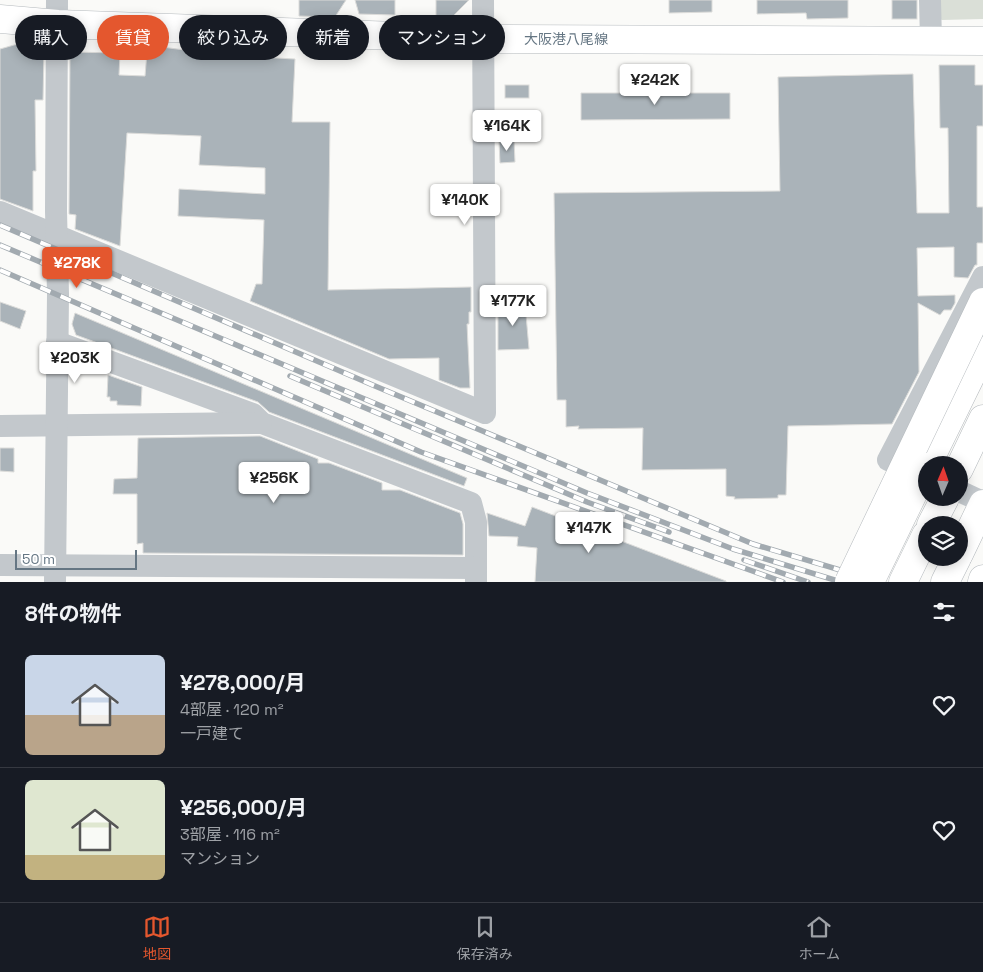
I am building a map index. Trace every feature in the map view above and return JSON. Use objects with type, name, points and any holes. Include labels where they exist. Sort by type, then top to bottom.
[{"type":"main road","name":"大阪港八尾線","points":[[0,19],[57,12],[379,32]]},
{"type":"main road","name":"大阪港八尾線","points":[[505,39],[983,41]]},
{"type":"main road","points":[[849,582],[983,302]]},
{"type":"main road","points":[[932,456],[983,350]]},
{"type":"main road","points":[[965,456],[983,419]]},
{"type":"main road","points":[[870,582],[918,484]]},
{"type":"main road","points":[[968,535],[983,503]]},
{"type":"main road","points":[[903,582],[918,551]]},
{"type":"main road","points":[[945,582],[953,566]]},
{"type":"street","points":[[483,0],[483,15]]},
{"type":"street","points":[[930,0],[931,40]]},
{"type":"street","points":[[55,573],[57,12]]},
{"type":"street","points":[[0,212],[485,413],[483,60]]},
{"type":"street","points":[[918,473],[888,460],[983,277]]},
{"type":"street","points":[[57,342],[253,414],[262,423]]},
{"type":"street","points":[[0,426],[262,423],[471,503],[476,522],[476,575],[55,573],[0,565]]},
{"type":"street","points":[[968,496],[983,503]]},
{"type":"shaded area","points":[[937,0],[983,0],[983,19],[942,20],[937,17]]},
{"type":"building","points":[[299,0],[346,0],[336,15],[299,15]]},
{"type":"building","points":[[355,0],[395,0],[395,15],[359,14]]},
{"type":"building","points":[[436,0],[469,0],[454,15],[436,15]]},
{"type":"building","points":[[669,0],[712,0],[712,12],[669,13]]},
{"type":"building","points":[[757,0],[848,0],[848,18],[807,19],[806,13],[757,14]]},
{"type":"building","points":[[892,0],[917,0],[917,19],[892,19]]},
{"type":"building","points":[[15,45],[15,60],[44,60],[43,100],[35,100],[36,171],[33,171],[33,211],[0,199],[0,49]]},
{"type":"building","points":[[169,48],[179,49],[179,60],[295,59],[292,122],[330,122],[328,290],[471,287],[471,312],[469,312],[469,324],[467,324],[470,388],[460,388],[439,380],[439,358],[389,359],[250,301],[256,284],[262,284],[264,220],[178,216],[179,189],[265,194],[265,168],[199,165],[201,136],[127,133],[120,246],[75,229],[76,215],[69,214],[70,60],[87,60],[87,52],[97,53],[97,60],[120,60],[119,75],[145,76],[146,60],[169,60]]},
{"type":"building","points":[[939,65],[975,65],[975,85],[983,85],[983,126],[977,126],[977,207],[983,207],[983,243],[977,243],[977,265],[975,265],[968,278],[954,277],[954,247],[917,248],[918,296],[955,295],[955,303],[951,310],[944,310],[940,315],[918,303],[919,372],[892,424],[788,426],[786,495],[778,495],[778,498],[734,499],[735,497],[726,496],[726,469],[642,470],[643,428],[578,429],[579,426],[566,427],[566,400],[557,400],[554,193],[780,191],[778,77],[913,74],[917,213],[949,213],[948,128],[940,128]]},
{"type":"building","points":[[505,85],[529,85],[529,98],[505,98]]},
{"type":"building","points":[[581,93],[730,93],[730,119],[581,120]]},
{"type":"building","points":[[514,140],[515,162],[500,163],[499,141]]},
{"type":"building","points":[[0,302],[26,311],[20,329],[0,321]]},
{"type":"building","points":[[525,303],[529,349],[498,350],[498,304]]},
{"type":"building","points":[[75,313],[467,478],[464,486],[269,412],[258,402],[76,335],[72,324]]},
{"type":"building","points":[[108,375],[142,387],[141,406],[117,405],[117,401],[110,401],[110,397],[107,397]]},
{"type":"building","points":[[260,436],[318,459],[318,463],[329,463],[382,483],[382,490],[400,490],[460,513],[463,524],[463,555],[143,553],[143,543],[137,544],[137,494],[113,494],[114,479],[137,478],[138,438]]},
{"type":"building","points":[[0,448],[14,448],[14,472],[0,471]]},
{"type":"building","points":[[532,507],[726,582],[535,582],[537,548],[517,546],[518,537],[489,536],[487,513],[525,526]]},
{"type":"railway","points":[[0,225],[375,386],[753,544],[880,582]]},
{"type":"railway","points":[[0,245],[587,493],[733,549],[841,582]]},
{"type":"railway","points":[[0,270],[421,452],[783,582]]},
{"type":"railway","points":[[290,376],[587,502],[669,532]]},
{"type":"railway","points":[[744,560],[808,582]]}]
